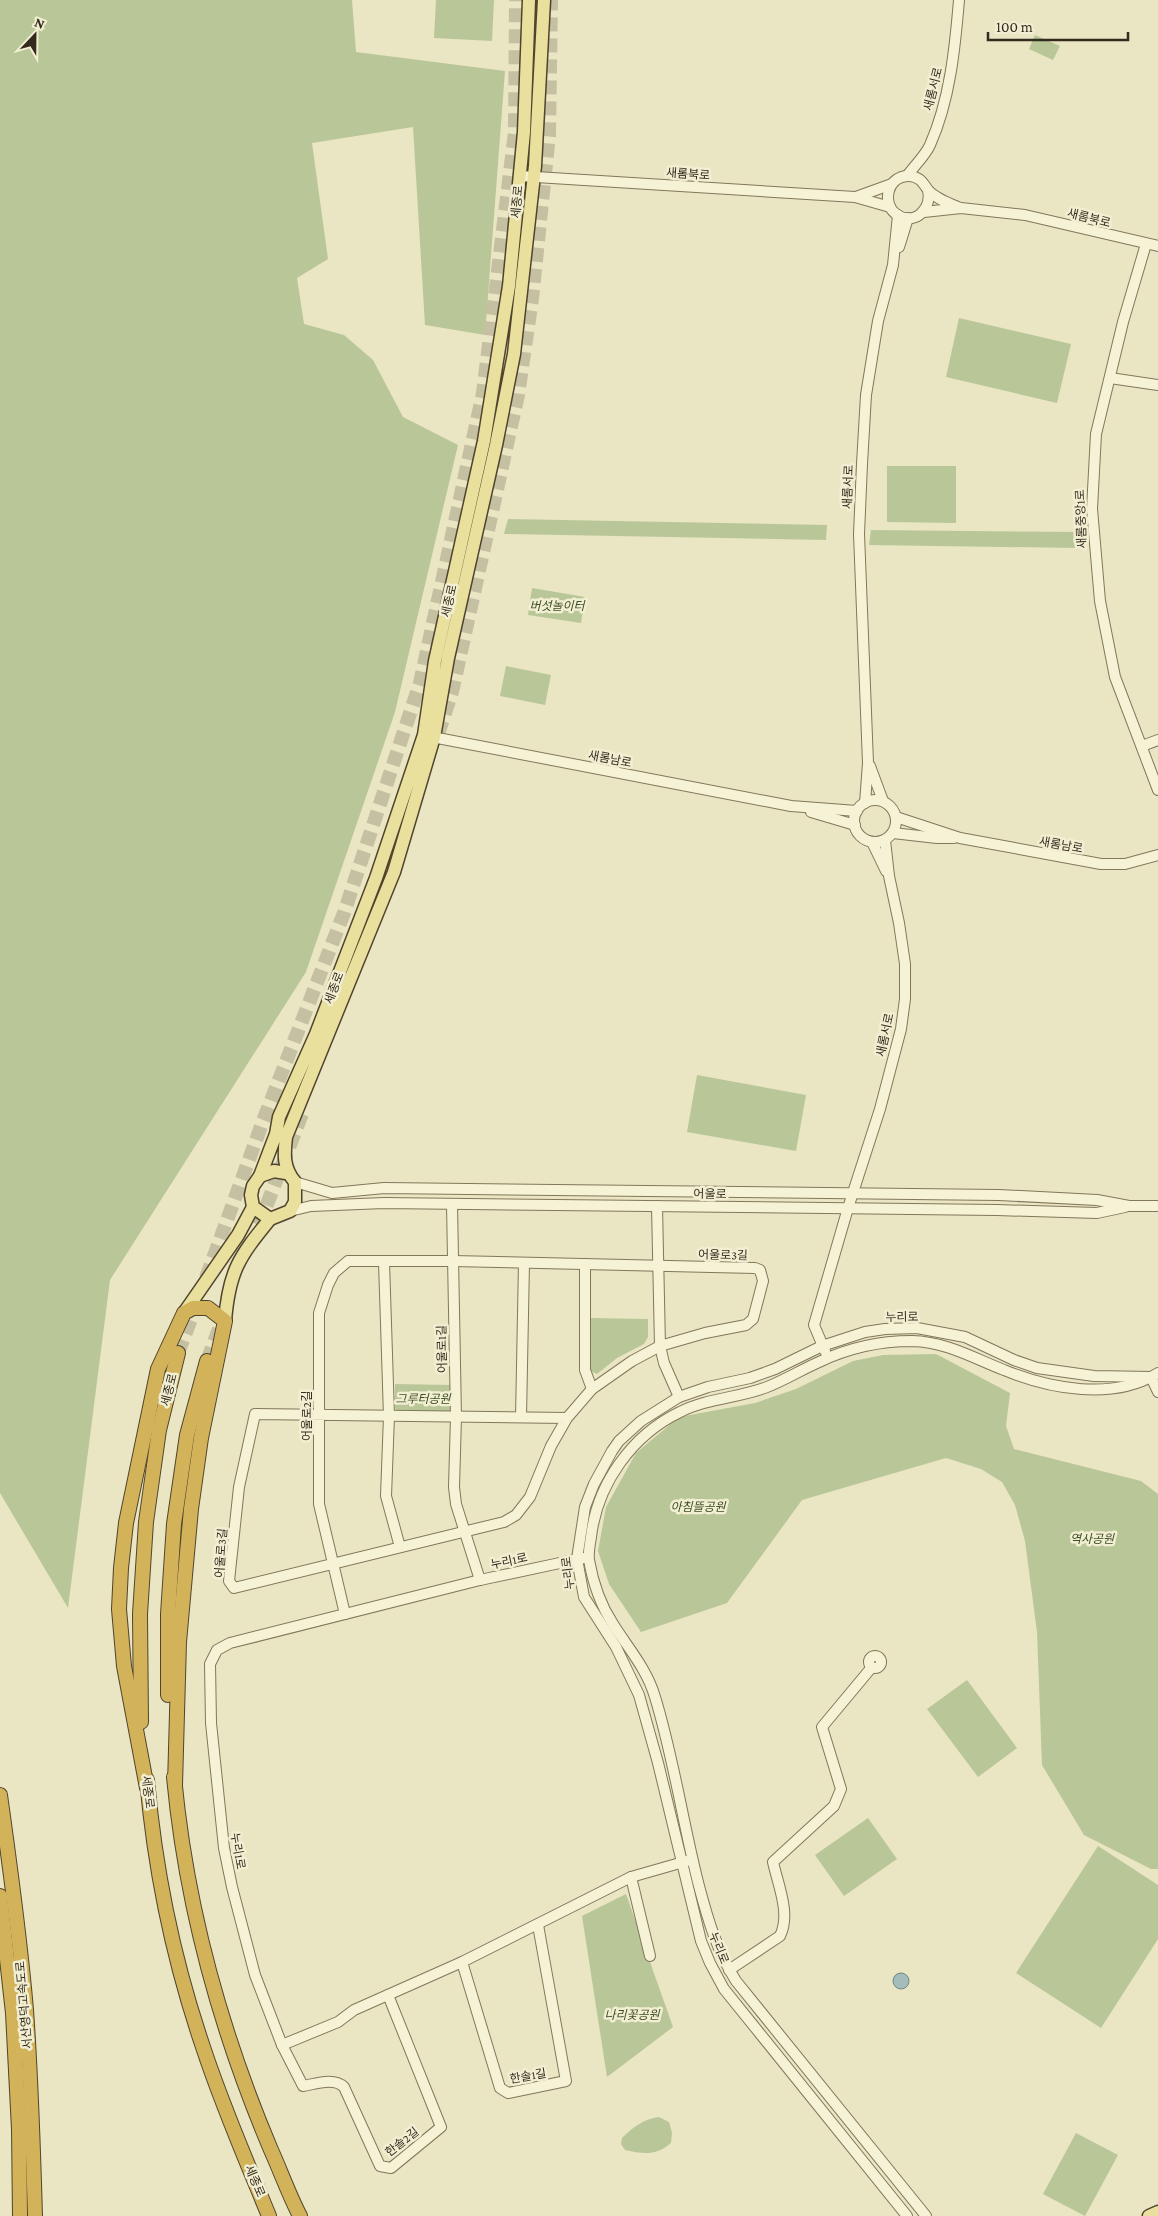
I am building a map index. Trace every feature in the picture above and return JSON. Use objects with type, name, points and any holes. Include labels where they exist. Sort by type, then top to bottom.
[{"type":"highway","points":[[147,1788],[124,1666],[119,1609],[126,1523],[158,1369],[184,1313],[193,1308],[208,1308],[225,1321],[201,1438],[191,1509],[179,1642],[175,1785]]},
{"type":"highway","name":"세종로","points":[[178,1354],[159,1430],[145,1540],[140,1614],[140,1712],[147,1788],[162,1884],[180,1970],[203,2047],[232,2128],[269,2216]]},
{"type":"highway","points":[[207,1361],[187,1435],[174,1524],[168,1614],[168,1710],[175,1785],[189,1879],[207,1963],[229,2038],[258,2118],[300,2216]]},
{"type":"highway","name":"서산영덕고속도로","points":[[0,1795],[26,2010],[33,2129],[35,2216]]},
{"type":"highway","name":"서산영덕고속도로","points":[[0,1896],[12,2013],[19,2128],[20,2216]]},
{"type":"main road","name":"세종로","points":[[184,1313],[238,1235],[253,1206],[251,1195],[276,1134],[279,1117],[316,1034],[429,736],[436,661],[484,440],[509,286],[524,132],[530,0]]},
{"type":"main road","name":"세종로","points":[[290,1211],[294,1202],[285,1149],[291,1122],[394,872],[448,658],[494,454],[514,354],[534,177],[542,69],[544,0]]},
{"type":"main road","points":[[260,1176],[269,1172],[290,1177]]},
{"type":"main road","points":[[253,1206],[270,1219]]},
{"type":"main road","points":[[225,1321],[229,1288],[239,1260],[270,1219],[290,1211]]},
{"type":"main road","points":[[1149,2216],[1158,2212]]},
{"type":"street","name":"새롬서로","points":[[907,176],[929,146],[945,99],[956,45],[959,0]]},
{"type":"street","points":[[918,179],[929,146]]},
{"type":"street","name":"새롬북로","points":[[520,176],[855,197],[894,211]]},
{"type":"street","points":[[928,190],[929,201],[924,212],[908,218],[894,211],[887,196],[892,184],[896,180],[907,176],[918,179],[928,190],[946,202],[962,208]]},
{"type":"street","name":"새롬북로","points":[[855,197],[892,184]]},
{"type":"street","name":"새롬북로","points":[[924,212],[962,208],[1025,215],[1158,246]]},
{"type":"street","name":"새롬서로","points":[[868,763],[859,534],[862,464],[866,395],[878,321],[893,265],[894,211]]},
{"type":"street","points":[[893,265],[908,218]]},
{"type":"street","name":"새롬중앙1로","points":[[1146,244],[1123,322],[1096,434],[1092,483],[1094,547],[1103,617],[1115,678],[1158,790]]},
{"type":"street","points":[[1110,378],[1158,385]]},
{"type":"street","name":"새롬남로","points":[[429,736],[791,806],[857,811]]},
{"type":"street","points":[[1142,746],[1158,740]]},
{"type":"street","points":[[868,763],[883,801]]},
{"type":"street","points":[[865,802],[868,763]]},
{"type":"street","points":[[871,800],[883,801],[889,805],[897,822],[893,833],[885,840],[872,842],[861,837],[854,826],[857,811],[865,802],[871,800]]},
{"type":"street","name":"새롬남로","points":[[791,806],[854,826]]},
{"type":"street","name":"새롬남로","points":[[896,817],[960,838],[1101,864],[1125,864],[1158,855]]},
{"type":"street","name":"새롬남로","points":[[893,833],[937,838],[960,838]]},
{"type":"street","points":[[885,840],[888,876]]},
{"type":"street","points":[[872,842],[888,876]]},
{"type":"street","name":"새롬서로","points":[[829,1358],[814,1325],[852,1194],[880,1109],[901,1029],[905,999],[905,964],[899,923],[888,876]]},
{"type":"street","name":"어울로","points":[[290,1177],[332,1193],[384,1188],[852,1194],[1048,1198],[1097,1200],[1129,1206],[1158,1206]]},
{"type":"street","name":"어울로","points":[[290,1211],[311,1206],[384,1203],[848,1208],[1097,1213],[1129,1206]]},
{"type":"street","name":"어울로1길","points":[[452,1204],[456,1416],[454,1487],[456,1504],[480,1580]]},
{"type":"street","points":[[657,1206],[660,1346],[664,1363],[679,1397]]},
{"type":"street","name":"어울로2길","points":[[345,1614],[319,1504],[319,1313],[334,1273],[348,1261],[452,1261]]},
{"type":"street","name":"어울로3길","points":[[452,1261],[755,1268],[760,1270],[763,1277],[753,1319],[746,1325],[705,1333],[660,1346],[632,1361],[592,1389],[567,1418],[551,1446],[524,1507],[516,1515],[504,1522],[234,1588],[229,1581],[239,1487],[255,1414],[567,1418]]},
{"type":"street","points":[[384,1262],[389,1416],[386,1496],[400,1547]]},
{"type":"street","points":[[521,1417],[524,1263]]},
{"type":"street","points":[[585,1264],[585,1370],[592,1389]]},
{"type":"street","name":"누리로","points":[[926,2216],[729,1970],[712,1935],[687,1861],[639,1695],[616,1647],[584,1597],[577,1559],[585,1507],[594,1484],[619,1441],[641,1421],[679,1397],[775,1369],[822,1346],[865,1332],[918,1328],[965,1337],[1014,1360],[1038,1368],[1094,1376],[1154,1375]]},
{"type":"street","name":"누리로","points":[[907,2216],[724,1990],[710,1963],[701,1941],[655,1697],[639,1661],[611,1621],[597,1593],[589,1557],[592,1527],[599,1500],[622,1459],[647,1433],[680,1412],[714,1400],[766,1388],[829,1358],[863,1346],[915,1341],[945,1345],[971,1354],[1025,1378],[1063,1386],[1096,1390],[1123,1388],[1154,1375]]},
{"type":"street","points":[[1154,1375],[1158,1392]]},
{"type":"street","name":"누리1로","points":[[282,2045],[255,1975],[224,1848],[211,1722],[210,1664],[217,1650],[230,1643],[480,1580],[589,1557]]},
{"type":"street","points":[[729,1970],[780,1936],[785,1927],[786,1916],[773,1862],[834,1806],[841,1789],[822,1727],[872,1667]]},
{"type":"street","points":[[282,2045],[338,2022],[354,2010],[462,1962],[631,1877],[687,1861]]},
{"type":"street","points":[[631,1877],[650,1956]]},
{"type":"street","name":"한솔1길","points":[[462,1962],[500,2088],[508,2093],[566,2081],[538,1925]]},
{"type":"street","name":"한솔2길","points":[[282,2045],[303,2086],[332,2081],[340,2082],[380,2166],[391,2168],[441,2127],[388,1995]]},
{"type":"green space","points":[[0,0],[352,0],[356,52],[505,71],[485,335],[425,325],[413,127],[312,143],[328,259],[297,278],[304,324],[344,335],[373,360],[403,417],[458,445],[395,712],[306,972],[110,1280],[68,1608],[0,1493]]},
{"type":"green space","points":[[436,0],[494,0],[492,41],[434,38]]},
{"type":"green space","points":[[1035,35],[1060,46],[1053,60],[1029,49]]},
{"type":"green space","points":[[959,318],[1071,344],[1057,403],[946,377]]},
{"type":"green space","points":[[887,466],[956,466],[956,523],[887,522]]},
{"type":"green space","points":[[508,519],[827,525],[826,540],[504,534]]},
{"type":"green space","points":[[871,530],[1079,532],[1079,548],[869,545]]},
{"type":"green space","name":"버섯놀이터","points":[[532,588],[585,597],[581,623],[528,615]]},
{"type":"green space","points":[[506,666],[551,675],[545,705],[500,696]]},
{"type":"green space","points":[[697,1075],[806,1095],[796,1151],[687,1132]]},
{"type":"green space","points":[[591,1318],[648,1319],[648,1337],[644,1344],[617,1358],[597,1374],[590,1371]]},
{"type":"green space","points":[[936,1354],[1010,1393],[1006,1426],[1014,1449],[1141,1481],[1158,1494],[1158,1869],[1151,1869],[1084,1835],[1042,1765],[1037,1632],[1025,1541],[1015,1505],[1002,1482],[981,1469],[946,1458],[802,1500],[727,1603],[641,1632],[609,1584],[598,1551],[606,1507],[636,1453],[679,1417],[755,1403],[796,1389],[853,1361],[883,1355]]},
{"type":"green space","name":"그루터공원","points":[[395,1384],[451,1385],[451,1409],[448,1414],[400,1414],[395,1408]]},
{"type":"green space","points":[[967,1680],[1017,1748],[978,1777],[927,1709]]},
{"type":"green space","points":[[868,1818],[897,1859],[844,1896],[815,1855]]},
{"type":"green space","points":[[1098,1846],[1158,1885],[1158,1939],[1101,2028],[1016,1973]]},
{"type":"green space","name":"나리꽃공원","points":[[626,1894],[673,2027],[607,2077],[582,1916]]},
{"type":"green space","points":[[659,2117],[669,2122],[672,2133],[671,2143],[660,2150],[650,2153],[625,2150],[621,2144],[622,2138],[630,2130],[639,2124]]},
{"type":"green space","points":[[1076,2133],[1118,2155],[1085,2216],[1043,2194]]},
{"type":"water","points":[[898,1973],[904,1973],[909,1978],[907,1987],[898,1989],[893,1984],[893,1978]]},
{"type":"tunnel","points":[[206,1278],[263,1121],[344,913],[420,683],[483,393],[515,132],[516,0]]},
{"type":"tunnel","points":[[438,734],[452,692],[518,395],[532,299],[549,135],[551,0]]},
{"type":"tunnel","points":[[259,1225],[302,1114]]},
{"type":"tunnel","points":[[178,1353],[198,1301]]},
{"type":"tunnel","points":[[207,1361],[219,1329]]},
{"type":"park label","name":"아침뜰공원","points":[[698,1507]]},
{"type":"park label","name":"역사공원","points":[[1092,1539]]}]
